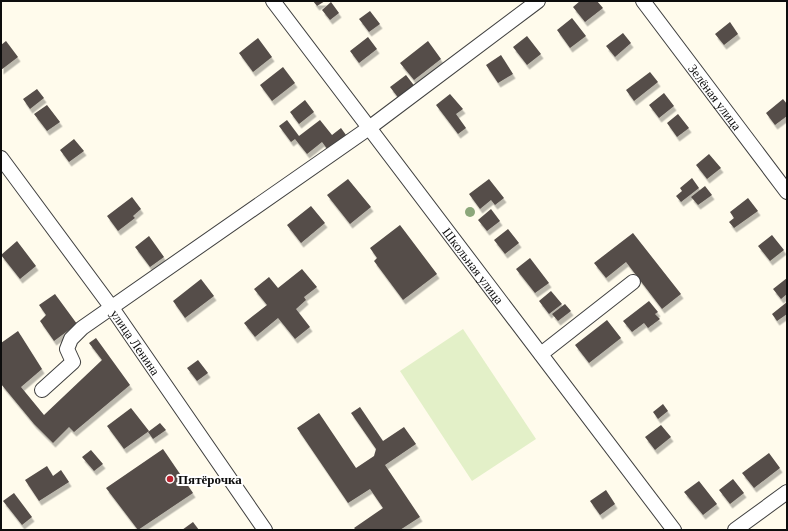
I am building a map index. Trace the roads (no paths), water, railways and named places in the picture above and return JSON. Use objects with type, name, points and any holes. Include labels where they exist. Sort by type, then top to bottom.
[{"type":"street","name":"Школьная улица","points":[[273,1],[674,530]]},
{"type":"street","points":[[42,390],[73,362],[68,349],[71,339],[82,328],[369,128],[538,1]]},
{"type":"street","name":"Зелёная улица","points":[[643,1],[787,192]]},
{"type":"street","name":"улица Ленина","points":[[1,158],[112,308],[265,530]]},
{"type":"street","points":[[541,354],[633,282]]},
{"type":"street","points":[[735,530],[787,492]]},
{"type":"place","name":"Пятёрочка","points":[[170,479]]}]
